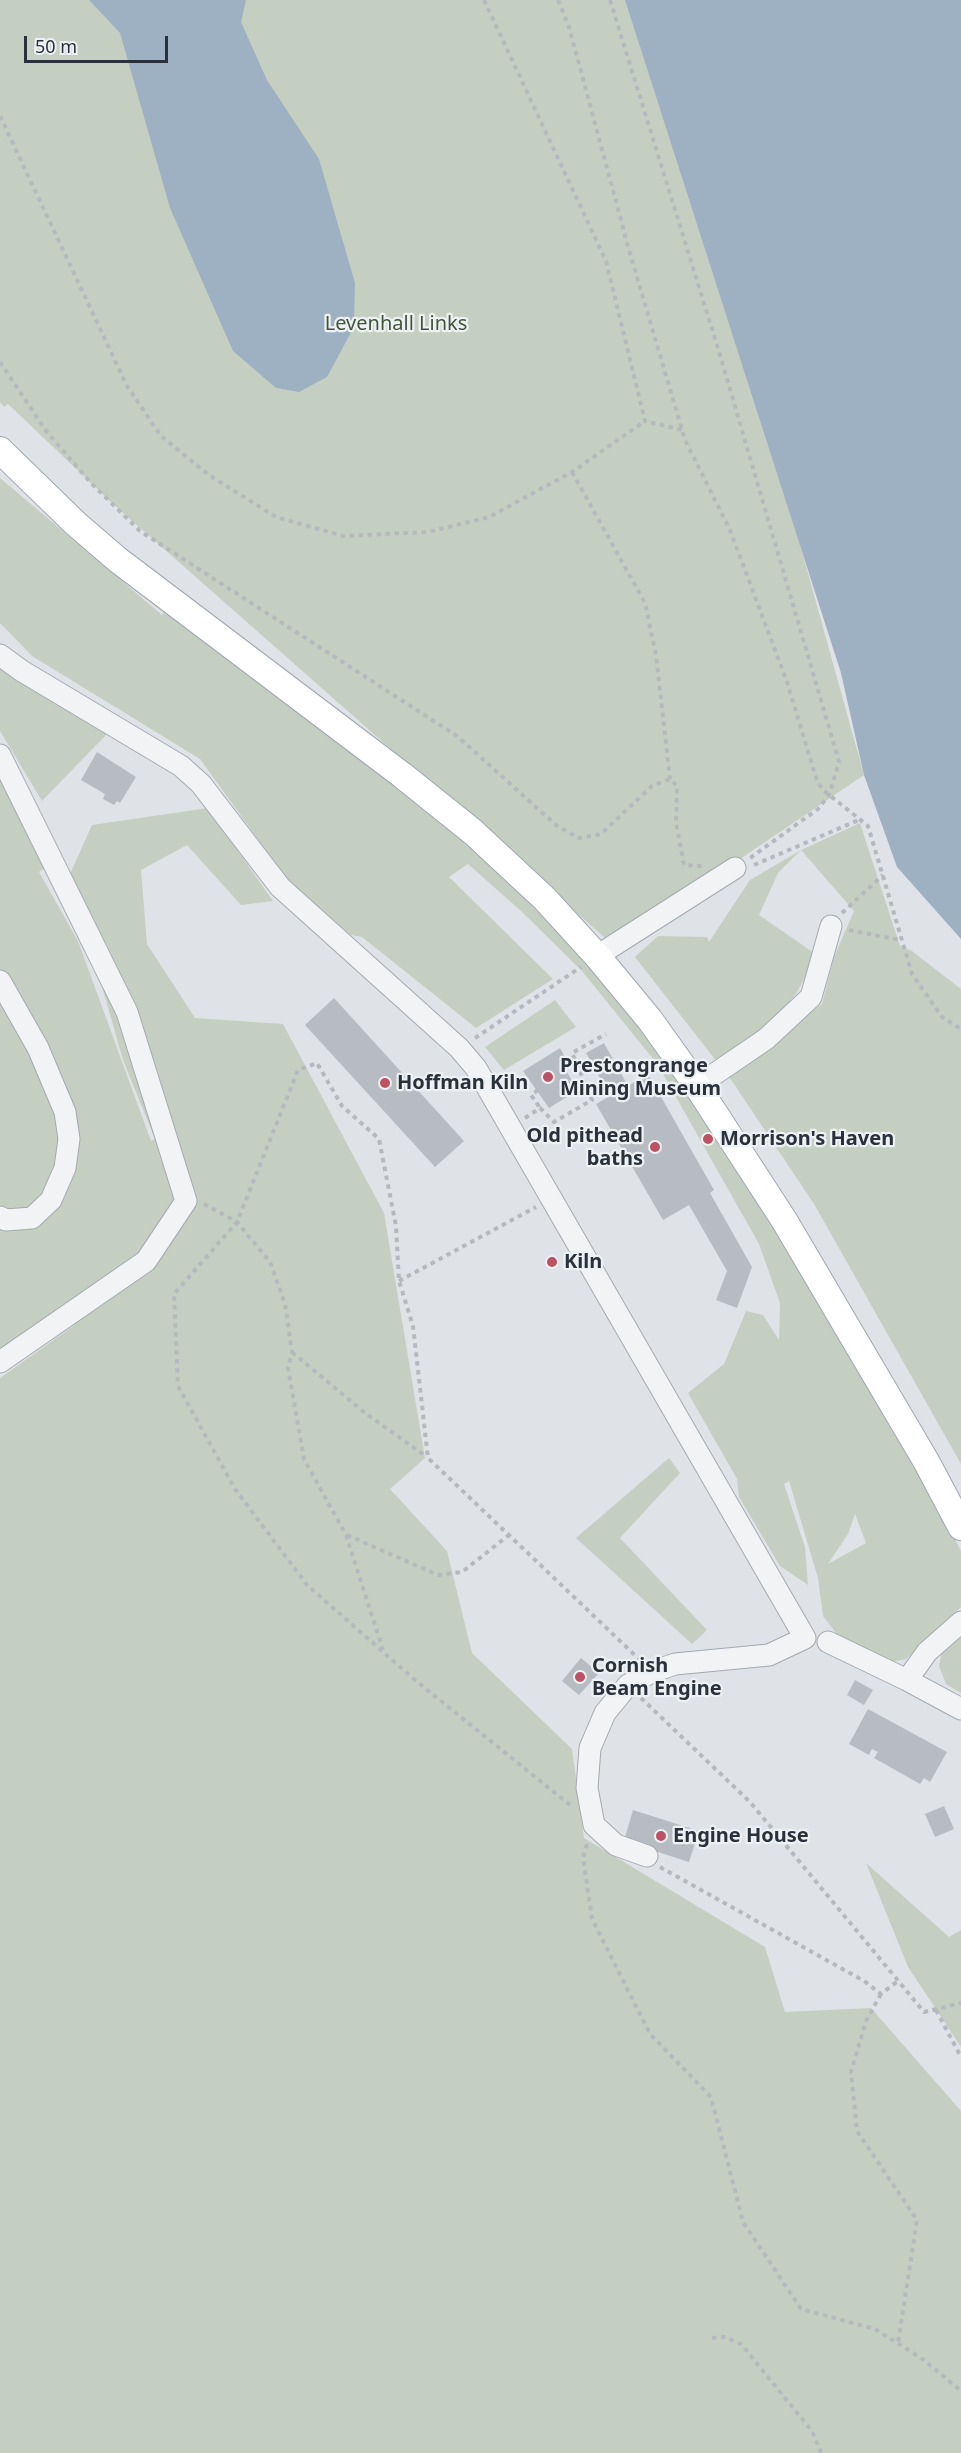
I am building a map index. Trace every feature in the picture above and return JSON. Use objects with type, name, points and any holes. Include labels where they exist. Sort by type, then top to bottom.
[{"type":"main road","points":[[0,450],[75,523],[118,560],[402,775],[473,832],[545,899],[597,956],[650,1020],[697,1086],[784,1220],[926,1461],[961,1527]]},
{"type":"street","points":[[0,655],[22,671],[181,766],[201,784],[280,886],[459,1048],[476,1068],[512,1126],[804,1638],[769,1655],[675,1664],[652,1672],[628,1685],[605,1713],[590,1748],[587,1788],[594,1824],[616,1845],[647,1856]]},
{"type":"street","points":[[0,755],[127,1012],[186,1201],[146,1261],[0,1362]]},
{"type":"street","points":[[597,956],[735,868]]},
{"type":"street","points":[[697,1086],[766,1039],[811,997],[831,926]]},
{"type":"street","points":[[0,981],[42,1058],[65,1112],[69,1139],[65,1168],[51,1200],[32,1218],[6,1220],[0,1217]]},
{"type":"street","points":[[907,1680],[927,1652],[961,1622]]},
{"type":"street","points":[[828,1642],[961,1709]]},
{"type":"path","points":[[484,0],[606,261],[645,422]]},
{"type":"path","points":[[558,0],[568,27],[629,250],[682,430],[730,530],[788,682],[817,781],[829,795],[868,826],[912,974],[942,1017],[961,1029]]},
{"type":"path","points":[[610,0],[717,343],[839,762],[829,795],[818,809],[735,868]]},
{"type":"path","points":[[0,116],[127,386],[161,436],[209,476],[276,517],[343,536],[428,532],[489,517],[572,472],[645,422],[682,430]]},
{"type":"path","points":[[0,362],[46,431],[92,484],[140,531],[457,736],[557,826],[579,838],[601,834],[652,786],[670,779]]},
{"type":"path","points":[[572,472],[645,603],[656,655],[670,779],[677,786],[676,823],[684,865],[735,868],[753,866],[861,819]]},
{"type":"path","points":[[883,875],[850,903],[831,926],[901,940]]},
{"type":"path","points":[[459,1048],[597,956]]},
{"type":"path","points":[[538,1090],[531,1095],[554,1122],[592,1100],[572,1053],[606,1034]]},
{"type":"path","points":[[428,1458],[413,1326],[399,1281],[396,1226],[379,1139],[342,1106],[317,1063],[298,1070],[237,1222],[174,1294],[178,1386],[235,1489],[307,1585],[384,1653],[594,1824],[583,1857],[592,1919],[650,2034],[711,2097],[743,2222],[801,2309],[875,2329],[924,2360],[961,2391]]},
{"type":"path","points":[[512,1126],[540,1108]]},
{"type":"path","points":[[399,1281],[552,1198]]},
{"type":"path","points":[[204,1204],[237,1222],[270,1262],[285,1304],[292,1352],[288,1368],[304,1459],[346,1535],[384,1653]]},
{"type":"path","points":[[292,1352],[365,1413],[428,1458],[652,1672]]},
{"type":"path","points":[[346,1535],[438,1575],[462,1572],[509,1535]]},
{"type":"path","points":[[628,1685],[750,1802],[924,2012],[961,2003]]},
{"type":"path","points":[[647,1856],[664,1871],[864,1981],[880,1994]]},
{"type":"path","points":[[898,1981],[880,1994],[866,2021],[851,2072],[857,2131],[917,2220],[898,2343]]},
{"type":"path","points":[[936,2010],[961,2057]]},
{"type":"path","points":[[712,2338],[724,2337],[741,2344],[812,2431],[821,2453]]},
{"type":"green space","name":"Levenhall Links","points":[[0,0],[636,0],[796,530],[864,775],[613,945],[113,504],[8,404],[4,407],[0,402]]},
{"type":"green space","points":[[0,478],[162,615],[166,609],[482,854],[592,968],[641,1026],[747,1181],[938,1507],[961,1551],[961,1607],[906,1659],[891,1662],[842,1641],[823,1616],[818,1578],[789,1481],[784,1484],[805,1547],[808,1585],[780,1566],[739,1497],[737,1479],[688,1393],[724,1364],[746,1311],[763,1315],[779,1340],[780,1303],[759,1244],[658,1065],[582,971],[521,911],[468,864],[449,877],[553,979],[476,1028],[362,937],[351,935],[288,881],[200,759],[32,656],[0,623]],"holes":[[[855,1514],[866,1543],[828,1564],[848,1534]]]},
{"type":"green space","points":[[0,665],[107,734],[42,801],[0,731]]},
{"type":"green space","points":[[0,767],[50,864],[39,872],[78,941],[151,1141],[155,1139],[123,1060],[70,874],[92,825],[208,808],[273,901],[241,905],[187,845],[141,870],[147,944],[195,1018],[283,1024],[384,1213],[425,1458],[390,1489],[447,1551],[472,1653],[572,1749],[584,1838],[765,1947],[785,2012],[871,2008],[961,2111],[961,2453],[0,2453],[0,1378],[76,1324],[0,1362]]},
{"type":"green space","points":[[860,823],[900,946],[912,951],[961,989],[961,1464],[814,1204],[732,1081],[635,957],[658,936],[707,937],[709,942],[750,880],[801,850]],"holes":[[[801,850],[854,911],[834,957],[822,1004],[765,1048],[757,1037],[796,994],[817,955],[759,915],[778,873]]]},
{"type":"green space","points":[[555,1000],[576,1027],[504,1070],[485,1047]]},
{"type":"green space","points":[[669,1458],[680,1473],[620,1538],[707,1630],[692,1644],[576,1538]]},
{"type":"green space","points":[[961,1632],[961,1693],[946,1684],[939,1666],[943,1647]]},
{"type":"green space","points":[[866,1863],[949,1937],[961,1930],[961,2047],[908,1967]]},
{"type":"water","points":[[89,0],[246,0],[241,22],[267,80],[319,159],[355,283],[354,327],[327,377],[299,392],[276,388],[233,351],[170,208],[120,33]]},
{"type":"water","points":[[625,0],[961,0],[961,939],[897,867],[864,775],[841,673]]},
{"type":"building","points":[[97,752],[136,777],[120,803],[117,801],[114,805],[103,799],[105,794],[81,780]]},
{"type":"building","name":"Hoffman Kiln","points":[[334,998],[464,1141],[435,1167],[305,1025]]},
{"type":"building","name":"Old pithead baths","points":[[604,1043],[628,1086],[648,1074],[714,1190],[710,1193],[752,1267],[737,1308],[716,1300],[727,1271],[689,1205],[663,1220],[596,1104],[610,1096],[586,1053]]},
{"type":"building","name":"Prestongrange Mining Museum","points":[[560,1048],[568,1063],[563,1066],[578,1090],[549,1108],[523,1071]]},
{"type":"building","name":"Cornish Beam Engine","points":[[581,1658],[599,1673],[579,1695],[562,1681]]},
{"type":"building","points":[[855,1680],[873,1690],[864,1705],[847,1695]]},
{"type":"building","points":[[868,1709],[947,1752],[930,1782],[924,1778],[920,1784],[874,1758],[878,1752],[872,1749],[869,1755],[849,1744]]},
{"type":"building","points":[[944,1806],[954,1829],[935,1837],[925,1814]]},
{"type":"building","name":"Engine House","points":[[633,1810],[699,1831],[689,1862],[624,1841]]},
{"type":"place","name":"Prestongrange Mining Museum","points":[[548,1077]]},
{"type":"place","name":"Hoffman Kiln","points":[[385,1083]]},
{"type":"place","name":"Morrison's Haven","points":[[708,1139]]},
{"type":"place","name":"Old pithead baths","points":[[655,1147]]},
{"type":"place","name":"Kiln","points":[[552,1262]]},
{"type":"place","name":"Cornish Beam Engine","points":[[580,1677]]},
{"type":"place","name":"Engine House","points":[[661,1836]]}]
